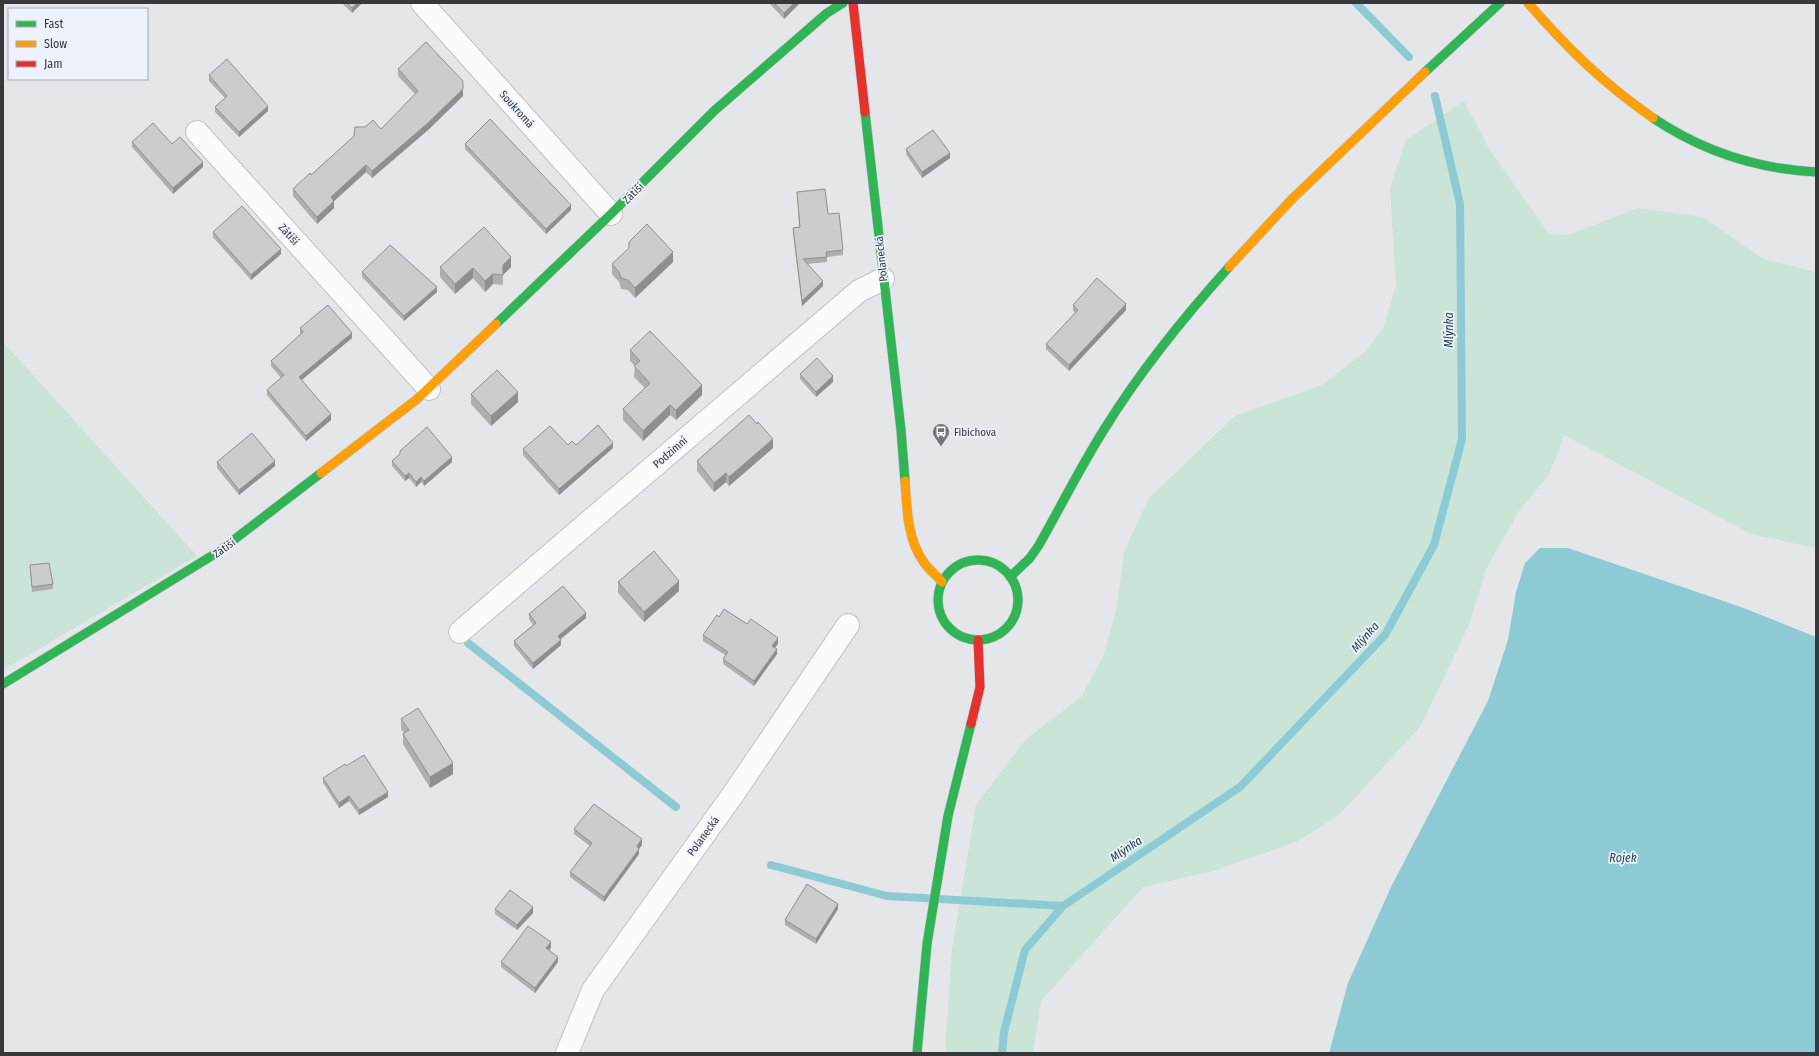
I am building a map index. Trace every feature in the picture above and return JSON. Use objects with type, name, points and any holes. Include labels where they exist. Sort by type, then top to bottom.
[{"type":"street","name":"Soukromá","points":[[422,3],[611,214]]},
{"type":"street","name":"Zátiší","points":[[3,684],[218,552],[429,389],[611,214],[714,111],[827,13],[842,3]]},
{"type":"street","name":"Polanecká","points":[[853,3],[901,430],[907,515],[909,528],[917,552],[924,563],[942,582]]},
{"type":"street","points":[[1010,577],[1030,558],[1039,545],[1096,443],[1143,373],[1178,327],[1219,278],[1267,225],[1362,131],[1500,3]]},
{"type":"street","points":[[1528,3],[1572,52],[1621,95],[1680,134],[1712,149],[1756,164],[1816,172]]},
{"type":"street","name":"Zátiší","points":[[197,132],[429,389]]},
{"type":"street","name":"Podzimní","points":[[460,632],[858,291],[883,279]]},
{"type":"street","points":[[978,560],[996,565],[1010,577],[1018,600],[1013,618],[1002,632],[990,638],[978,640],[967,639],[956,634],[944,621],[939,611],[938,599],[942,582],[949,572],[959,565],[978,560]]},
{"type":"street","name":"Polanecká","points":[[567,1053],[593,990],[734,793],[848,625]]},
{"type":"street","points":[[917,1053],[927,944],[948,816],[980,687],[978,640]]},
{"type":"green space","points":[[1464,101],[1490,150],[1549,234],[1569,235],[1637,208],[1703,217],[1763,259],[1816,272],[1816,548],[1751,534],[1564,435],[1550,473],[1519,511],[1487,567],[1469,625],[1420,727],[1340,814],[1298,841],[1213,871],[1143,887],[1041,1001],[1033,1053],[945,1053],[952,949],[976,805],[1026,739],[1081,697],[1103,657],[1117,606],[1124,552],[1149,498],[1235,416],[1322,385],[1366,351],[1384,326],[1396,287],[1390,188],[1406,140]]},
{"type":"green space","points":[[3,342],[197,556],[3,670]]},
{"type":"water","name":"Rojek","points":[[1540,548],[1568,548],[1741,607],[1816,637],[1816,1053],[1329,1053],[1348,983],[1392,885],[1488,701],[1508,640],[1516,592],[1525,563]]},
{"type":"building","points":[[347,3],[357,3],[352,8]]},
{"type":"building","points":[[774,3],[794,3],[784,13]]},
{"type":"building","points":[[426,42],[463,81],[463,89],[428,123],[372,171],[366,165],[331,197],[334,201],[317,217],[293,189],[310,173],[311,175],[354,136],[355,127],[365,127],[373,120],[381,129],[418,91],[398,69]]},
{"type":"building","points":[[227,59],[268,106],[239,132],[215,107],[227,96],[209,75]]},
{"type":"building","points":[[490,119],[571,205],[546,229],[465,144]]},
{"type":"building","points":[[153,123],[172,144],[180,137],[203,162],[173,188],[132,142]]},
{"type":"building","points":[[933,130],[950,153],[922,172],[906,149]]},
{"type":"building","points":[[825,189],[828,214],[839,213],[843,250],[826,252],[827,257],[803,259],[823,281],[802,301],[793,228],[800,227],[797,192]]},
{"type":"building","points":[[242,206],[281,249],[251,275],[213,232]]},
{"type":"building","points":[[647,224],[673,252],[635,288],[628,280],[621,278],[619,272],[612,264],[629,248],[629,242]]},
{"type":"building","points":[[484,227],[511,257],[503,265],[503,275],[493,274],[485,281],[473,268],[455,284],[440,267]]},
{"type":"building","points":[[390,245],[437,287],[404,316],[362,272]]},
{"type":"building","points":[[1097,278],[1126,304],[1069,365],[1046,344],[1078,310],[1073,305]]},
{"type":"building","points":[[328,305],[352,333],[299,377],[331,414],[306,436],[267,390],[284,375],[271,361],[303,332],[300,328]]},
{"type":"building","points":[[650,331],[702,385],[676,410],[670,405],[643,431],[623,409],[650,383],[634,366],[640,361],[630,350]]},
{"type":"building","points":[[817,358],[833,376],[816,392],[800,374]]},
{"type":"building","points":[[497,370],[518,392],[491,416],[471,394]]},
{"type":"building","points":[[749,415],[757,424],[758,422],[773,439],[729,477],[726,473],[714,483],[697,461]]},
{"type":"building","points":[[598,425],[613,443],[559,489],[523,449],[550,426],[568,445],[572,441],[576,445]]},
{"type":"building","points":[[427,427],[452,457],[424,481],[421,477],[416,482],[409,473],[405,476],[392,461],[400,454],[400,451]]},
{"type":"building","points":[[252,433],[275,461],[239,490],[217,462]]},
{"type":"building","points":[[654,551],[679,581],[644,612],[618,582]]},
{"type":"building","points":[[49,563],[53,584],[32,587],[30,565]]},
{"type":"building","points":[[563,586],[586,613],[558,636],[561,640],[533,663],[514,641],[536,623],[529,614]]},
{"type":"building","points":[[724,609],[747,624],[751,619],[778,638],[772,646],[777,649],[754,681],[723,659],[728,652],[703,635],[717,615],[719,617]]},
{"type":"building","points":[[418,708],[453,763],[430,777],[403,734],[409,730],[401,719]]},
{"type":"building","points":[[364,755],[388,792],[359,810],[349,796],[339,803],[323,778],[345,764],[346,766]]},
{"type":"building","points":[[594,804],[642,839],[637,846],[639,849],[604,897],[570,872],[592,843],[574,829]]},
{"type":"building","points":[[807,884],[838,904],[816,939],[785,920]]},
{"type":"building","points":[[510,890],[533,907],[517,925],[495,909]]},
{"type":"building","points":[[528,926],[551,942],[546,948],[558,957],[535,988],[501,962]]},
{"type":"waterway","name":"Mlýnka","points":[[1356,3],[1409,57]]},
{"type":"waterway","name":"Mlýnka","points":[[1002,1053],[1004,1032],[1025,950],[1063,906],[1240,787],[1385,635],[1434,545],[1462,439],[1460,204],[1435,96]]},
{"type":"waterway","points":[[468,643],[676,807]]},
{"type":"waterway","points":[[771,865],[887,896],[1063,906]]},
{"type":"traffic: fast","points":[[496,324],[611,214],[714,111],[827,13],[843,3]]},
{"type":"traffic: fast","points":[[1425,72],[1500,3]]},
{"type":"traffic: fast","points":[[865,112],[901,430],[905,481]]},
{"type":"traffic: fast","points":[[1653,118],[1691,140],[1731,156],[1773,167],[1816,172]]},
{"type":"traffic: fast","points":[[1010,577],[1030,558],[1039,545],[1096,442],[1133,385],[1179,325],[1229,267]]},
{"type":"traffic: fast","points":[[3,684],[218,552],[321,473]]},
{"type":"traffic: fast","points":[[978,560],[993,563],[1006,572],[1015,585],[1018,600],[1015,615],[1006,628],[993,637],[978,640],[963,637],[950,628],[941,615],[938,600],[941,585],[950,572],[963,563],[978,560]]},
{"type":"traffic: fast","points":[[917,1053],[927,944],[948,816],[971,724]]},
{"type":"traffic: slow","points":[[1528,3],[1587,65],[1618,92],[1653,118]]},
{"type":"traffic: slow","points":[[1229,267],[1292,199],[1425,72]]},
{"type":"traffic: slow","points":[[321,473],[416,400],[496,324]]},
{"type":"traffic: slow","points":[[905,481],[906,502],[914,543],[925,564],[942,582]]},
{"type":"traffic: jam","points":[[853,3],[865,112]]},
{"type":"traffic: jam","points":[[971,724],[980,687],[978,640]]},
{"type":"place","name":"Fibichova","points":[[941,447]]}]
